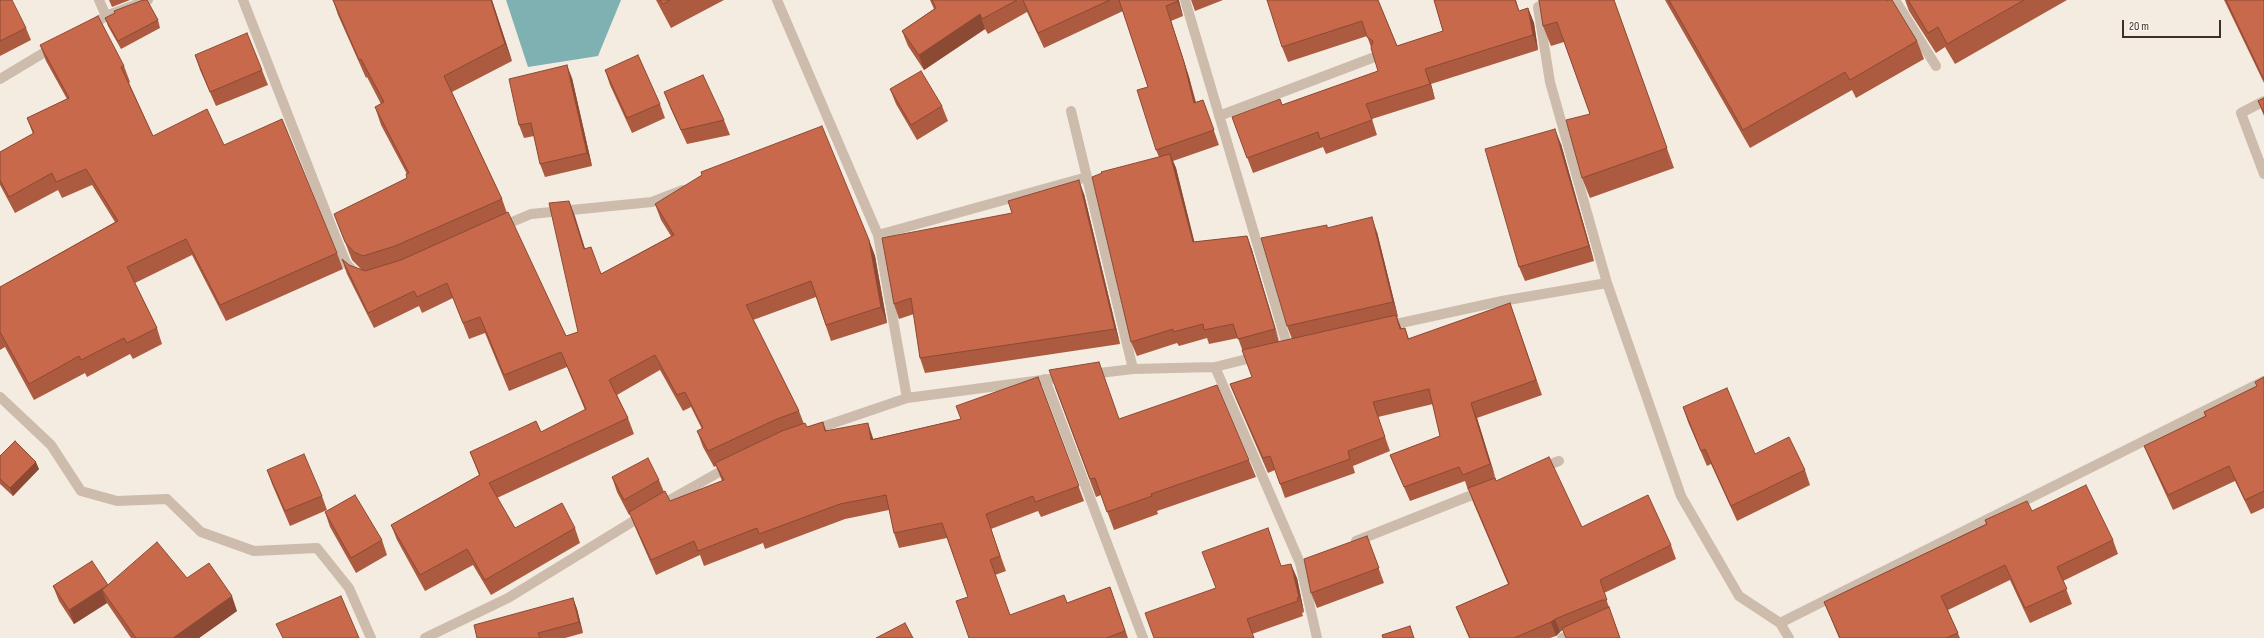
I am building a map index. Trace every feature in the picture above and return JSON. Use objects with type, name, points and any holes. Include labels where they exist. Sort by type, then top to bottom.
[{"type":"street","points":[[99,0],[106,16]]},
{"type":"street","points":[[80,31],[106,16],[148,0]]},
{"type":"street","points":[[243,0],[346,263],[357,275],[363,277]]},
{"type":"street","points":[[778,0],[830,132],[878,235],[907,398]]},
{"type":"street","points":[[1185,0],[1288,348]]},
{"type":"street","points":[[1549,0],[1538,7],[1550,82],[1607,283],[1681,496],[1739,596],[1780,623],[1789,638]]},
{"type":"street","points":[[1896,0],[1936,66]]},
{"type":"street","points":[[0,79],[67,39]]},
{"type":"street","points":[[1219,116],[1372,58]]},
{"type":"street","points":[[2264,101],[2241,113],[2264,174]]},
{"type":"street","points":[[1071,112],[1133,369]]},
{"type":"street","points":[[878,235],[1087,177]]},
{"type":"street","points":[[487,232],[531,214],[652,202],[695,185]]},
{"type":"street","points":[[1380,328],[1502,301],[1607,283]]},
{"type":"street","points":[[800,435],[907,398],[1133,369],[1215,367],[1266,354]]},
{"type":"street","points":[[1215,367],[1304,562],[1317,638]]},
{"type":"street","points":[[1046,380],[1143,638]]},
{"type":"street","points":[[1780,623],[2264,381]]},
{"type":"street","points":[[0,397],[51,445],[81,491],[117,501],[167,499],[201,532],[254,551],[317,548],[349,588],[371,638]]},
{"type":"street","points":[[1529,473],[1559,461]]},
{"type":"street","points":[[425,638],[508,598],[607,535],[712,475],[739,462]]},
{"type":"street","points":[[1344,546],[1492,487]]},
{"type":"street","points":[[1562,638],[1589,627]]},
{"type":"water","points":[[506,0],[621,0],[598,56],[528,67]]},
{"type":"building","points":[[0,0],[12,0],[26,28],[0,41]]},
{"type":"building","points":[[143,0],[147,0],[158,20],[118,41],[105,18],[115,13],[114,11]]},
{"type":"building","points":[[333,0],[491,0],[505,44],[444,76],[502,199],[395,246],[363,256],[354,252],[345,242],[334,214],[407,178],[406,174],[409,173],[375,107],[384,102],[361,59],[359,60]]},
{"type":"building","points":[[660,0],[670,0],[663,4]]},
{"type":"building","points":[[932,0],[1017,0],[982,19],[980,14],[919,55],[902,31],[936,8]]},
{"type":"building","points":[[1023,0],[1110,0],[1038,33]]},
{"type":"building","points":[[1119,0],[1178,1],[1166,6],[1184,62],[1194,103],[1203,100],[1214,130],[1156,150],[1137,90],[1148,87]]},
{"type":"building","points":[[1267,0],[1378,0],[1397,46],[1443,31],[1434,0],[1515,0],[1519,11],[1528,8],[1533,35],[1425,69],[1430,84],[1366,104],[1372,120],[1320,139],[1318,132],[1247,158],[1232,117],[1280,99],[1282,105],[1378,71],[1371,48],[1373,41],[1367,37],[1362,21],[1282,47]]},
{"type":"building","points":[[1539,0],[1614,0],[1667,148],[1582,178],[1566,120],[1590,114],[1557,22],[1543,26]]},
{"type":"building","points":[[1669,0],[1892,0],[1917,41],[1850,80],[1845,72],[1743,130]]},
{"type":"building","points":[[1908,0],[2024,0],[1947,44],[1938,27],[1928,33]]},
{"type":"building","points":[[2226,0],[2264,0],[2264,80]]},
{"type":"building","points":[[98,16],[124,66],[121,67],[153,136],[207,109],[224,145],[282,119],[337,253],[220,305],[186,239],[127,267],[157,328],[127,343],[124,338],[81,360],[79,356],[29,384],[0,332],[0,287],[118,221],[86,169],[56,182],[52,173],[9,197],[0,180],[0,152],[34,133],[27,118],[69,98],[40,45]]},
{"type":"building","points":[[247,33],[262,70],[210,92],[195,55]]},
{"type":"building","points":[[638,55],[660,104],[627,118],[605,70]]},
{"type":"building","points":[[567,65],[587,153],[540,164],[531,123],[519,125],[509,79]]},
{"type":"building","points":[[921,71],[942,106],[911,125],[890,89]]},
{"type":"building","points":[[703,75],[724,120],[681,130],[664,92]]},
{"type":"building","points":[[2264,98],[2264,113],[2258,101]]},
{"type":"building","points":[[822,126],[869,240],[881,307],[826,325],[811,281],[746,305],[799,411],[777,419],[708,451],[697,431],[703,428],[685,392],[677,395],[655,355],[609,380],[628,418],[489,483],[515,528],[562,503],[575,528],[485,580],[467,549],[420,575],[391,525],[480,475],[470,452],[536,421],[541,432],[586,409],[561,352],[504,375],[480,317],[463,323],[447,283],[417,297],[414,291],[368,313],[342,259],[349,265],[365,271],[401,260],[508,212],[566,336],[578,332],[549,203],[569,201],[584,249],[591,247],[601,274],[674,235],[655,204],[702,175],[701,172]]},
{"type":"building","points":[[1555,129],[1589,246],[1519,267],[1485,149]]},
{"type":"building","points":[[1170,154],[1193,242],[1247,236],[1275,329],[1238,339],[1233,324],[1204,330],[1203,324],[1173,332],[1173,329],[1131,342],[1092,177],[1102,173],[1101,172]]},
{"type":"building","points":[[1079,180],[1115,329],[920,358],[911,298],[894,304],[882,238],[1012,213],[1008,201]]},
{"type":"building","points":[[1372,217],[1393,302],[1287,326],[1261,238],[1327,225],[1327,228]]},
{"type":"building","points":[[1510,303],[1536,380],[1471,403],[1490,464],[1463,475],[1459,467],[1404,487],[1390,455],[1440,436],[1429,389],[1373,402],[1385,437],[1348,451],[1350,459],[1280,484],[1270,456],[1263,458],[1230,384],[1252,377],[1242,350],[1396,315],[1400,329],[1405,328],[1408,339]]},
{"type":"building","points":[[1099,362],[1119,419],[1217,385],[1249,460],[1151,494],[1152,496],[1107,512],[1095,478],[1090,479],[1049,370]]},
{"type":"building","points":[[1038,377],[1079,486],[1035,502],[1033,496],[986,514],[1000,556],[990,560],[1010,615],[1064,595],[1067,603],[1110,587],[1125,631],[1106,638],[969,638],[956,601],[968,597],[942,523],[894,533],[886,495],[840,504],[759,534],[757,528],[698,551],[694,541],[651,560],[629,512],[665,491],[670,501],[724,480],[715,463],[782,431],[805,423],[807,427],[823,422],[825,431],[868,423],[871,440],[961,419],[956,406]]},
{"type":"building","points":[[2264,377],[2264,491],[2245,500],[2229,466],[2168,495],[2144,446],[2206,416],[2204,412],[2257,386],[2255,382]]},
{"type":"building","points":[[1727,388],[1755,454],[1789,437],[1805,470],[1731,506],[1705,449],[1701,451],[1683,407]]},
{"type":"building","points":[[15,441],[36,462],[10,488],[0,479],[0,456]]},
{"type":"building","points":[[304,454],[322,496],[285,511],[267,470]]},
{"type":"building","points":[[1549,457],[1582,527],[1648,495],[1671,545],[1600,580],[1607,600],[1602,600],[1555,619],[1514,638],[1470,638],[1456,607],[1509,584],[1468,488],[1495,478],[1496,481]]},
{"type":"building","points":[[648,458],[659,480],[624,500],[612,477]]},
{"type":"building","points":[[2086,485],[2113,540],[2057,567],[2067,589],[2025,608],[2005,565],[1941,596],[1958,633],[1946,638],[1840,638],[1824,602],[1987,524],[1985,520],[2027,501],[2032,511]]},
{"type":"building","points":[[355,495],[382,540],[351,558],[325,512]]},
{"type":"building","points":[[1268,528],[1281,566],[1291,564],[1299,597],[1297,598],[1298,601],[1247,619],[1254,638],[1154,638],[1145,613],[1216,588],[1202,552]]},
{"type":"building","points":[[1367,536],[1379,568],[1311,593],[1304,559]]},
{"type":"building","points":[[157,542],[187,578],[209,563],[232,596],[173,638],[136,638],[102,590]]},
{"type":"building","points":[[92,561],[108,585],[69,610],[53,586]]},
{"type":"building","points":[[341,596],[359,638],[283,638],[276,624]]},
{"type":"building","points":[[573,598],[579,622],[538,633],[540,638],[477,638],[474,625]]},
{"type":"building","points":[[1609,607],[1620,638],[1566,638],[1562,628]]},
{"type":"building","points":[[905,623],[913,638],[876,638]]},
{"type":"building","points":[[1410,626],[1414,638],[1383,638],[1382,635]]}]
